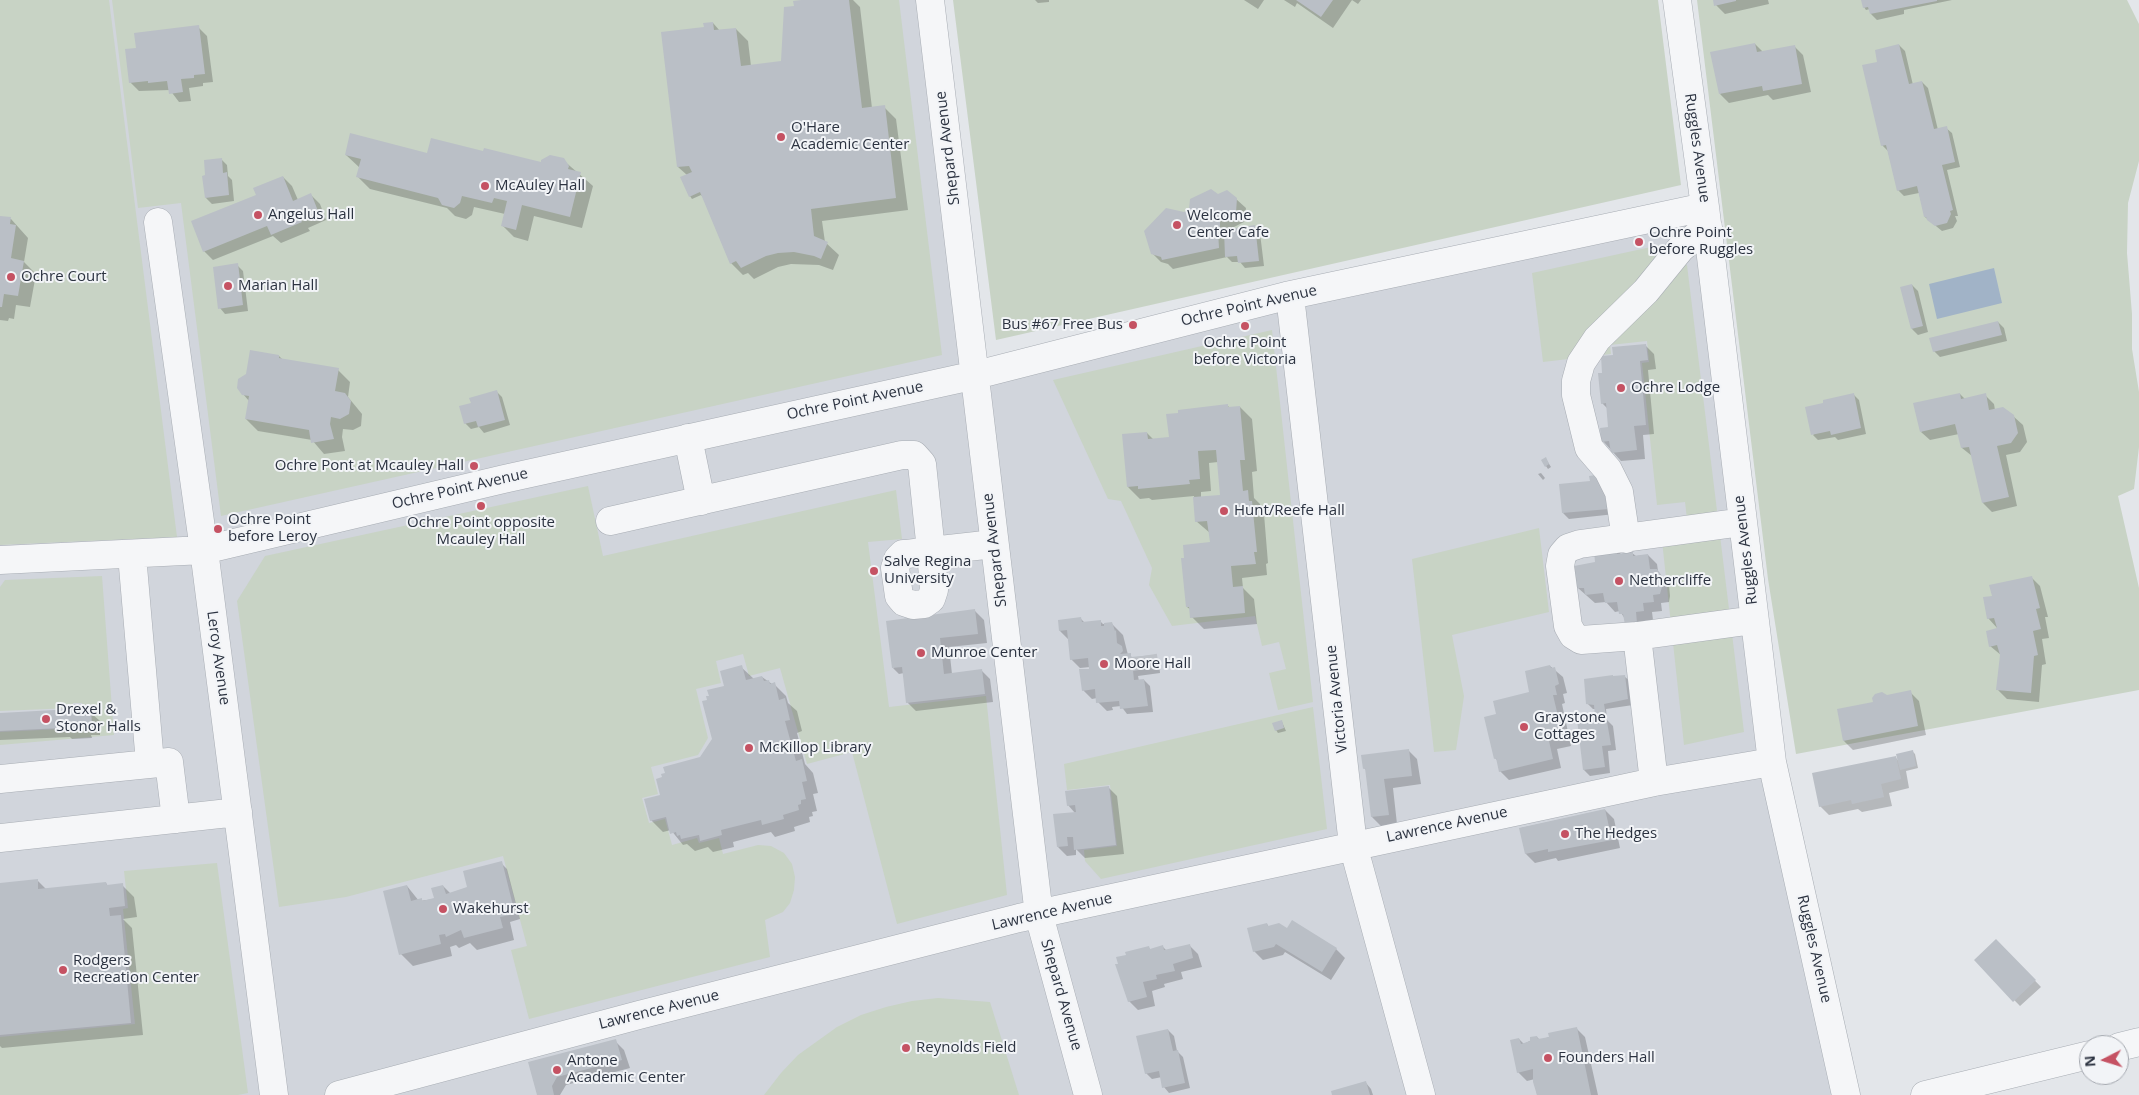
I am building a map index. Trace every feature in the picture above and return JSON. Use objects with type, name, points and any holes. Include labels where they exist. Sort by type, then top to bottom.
[{"type":"street","name":"Shepard Avenue","points":[[930,0],[976,375],[1038,915],[1088,1095]]},
{"type":"street","name":"Ruggles Avenue","points":[[1677,0],[1706,217],[1772,762],[1846,1095]]},
{"type":"street","name":"Ochre Point Avenue","points":[[0,560],[204,550],[504,478],[976,375],[1290,296],[1706,217]]},
{"type":"street","points":[[1626,539],[1620,492],[1608,470],[1589,448],[1576,395],[1576,381],[1581,363],[1597,339],[1646,291],[1706,217]]},
{"type":"street","name":"Leroy Avenue","points":[[158,222],[204,550],[274,1095]]},
{"type":"street","name":"Victoria Avenue","points":[[1290,296],[1353,845],[1421,1095]]},
{"type":"street","points":[[688,438],[701,500]]},
{"type":"street","points":[[610,521],[902,455],[914,456],[922,464],[931,551],[994,544]]},
{"type":"street","points":[[1743,522],[1580,544],[1568,548],[1562,555],[1560,566],[1568,626],[1573,635],[1581,640],[1637,636],[1754,620]]},
{"type":"street","points":[[132,555],[150,763]]},
{"type":"street","points":[[1637,636],[1654,782]]},
{"type":"street","points":[[0,779],[169,762],[176,819]]},
{"type":"street","name":"Lawrence Avenue","points":[[339,1095],[639,1015],[1038,915],[1353,845],[1654,782],[1772,762]]},
{"type":"street","points":[[0,838],[238,812]]},
{"type":"street","points":[[1925,1095],[2079,1057]]},
{"type":"shaded area","name":"Salve Regina University","points":[[0,0],[930,0],[976,374],[1705,207],[1754,620],[1846,1095],[0,1095]]},
{"type":"green space","points":[[0,0],[109,0],[177,537],[0,545]]},
{"type":"green space","points":[[112,0],[899,0],[942,355],[221,516],[181,203],[138,208]]},
{"type":"green space","points":[[953,0],[1658,0],[1681,185],[996,340]]},
{"type":"green space","points":[[1697,0],[2127,0],[2139,24],[2139,161],[2128,203],[2127,253],[2132,314],[2132,349],[2139,392],[2139,447],[2134,489],[2118,496],[2139,588],[2139,690],[1796,754],[1768,579]]},
{"type":"green space","points":[[1660,245],[1687,265],[1744,732],[1684,745],[1660,522],[1687,519],[1685,502],[1657,505],[1642,363],[1649,362],[1647,341],[1610,345],[1611,354],[1543,362],[1532,273]]},
{"type":"green space","points":[[1272,330],[1313,702],[1278,710],[1269,673],[1286,669],[1279,642],[1262,646],[1255,616],[1172,626],[1149,585],[1152,568],[1121,501],[1108,499],[1053,380]]},
{"type":"green space","points":[[588,486],[603,556],[896,490],[902,539],[868,542],[889,707],[986,696],[1007,895],[897,924],[852,752],[807,764],[780,668],[749,676],[743,654],[716,661],[721,683],[696,689],[708,738],[698,755],[651,767],[658,794],[642,798],[649,823],[665,819],[672,845],[697,838],[699,843],[719,838],[723,854],[758,845],[771,846],[784,853],[792,864],[795,877],[794,890],[790,903],[783,912],[765,920],[770,957],[529,1019],[511,950],[527,946],[503,856],[346,897],[279,907],[237,601],[265,556]]},
{"type":"green space","points":[[1539,528],[1549,612],[1452,635],[1464,696],[1456,750],[1434,752],[1412,559]]},
{"type":"green space","points":[[102,576],[114,735],[0,745],[0,732],[61,729],[62,732],[83,730],[83,727],[92,726],[91,711],[83,711],[82,703],[73,703],[72,708],[0,711],[0,587],[5,580]]},
{"type":"green space","points":[[1313,707],[1327,829],[1101,879],[1085,861],[1084,850],[1117,846],[1110,785],[1067,790],[1064,764]]},
{"type":"green space","points":[[217,863],[248,1093],[238,1095],[0,1095],[0,1037],[135,1024],[123,909],[128,908],[124,871]]},
{"type":"green space","name":"Reynolds Field","points":[[938,998],[990,1002],[1019,1095],[764,1095],[798,1055],[837,1027],[861,1015],[886,1007]]},
{"type":"water","points":[[1994,268],[2002,303],[1937,319],[1929,284]]},
{"type":"building","name":"O'Hare Academic Center","points":[[849,0],[862,108],[885,105],[896,198],[811,209],[814,236],[828,242],[821,259],[794,252],[778,253],[766,256],[741,268],[736,261],[730,264],[700,192],[689,197],[680,177],[692,172],[689,166],[677,167],[661,32],[704,27],[703,23],[713,22],[714,30],[736,28],[741,66],[781,61],[784,7],[794,6],[793,1]]},
{"type":"building","points":[[1296,0],[1333,0],[1321,17]]},
{"type":"building","points":[[1713,0],[1736,0],[1736,1],[1714,6]]},
{"type":"building","points":[[1861,0],[1937,1],[1870,14],[1868,7],[1863,8]]},
{"type":"building","points":[[199,25],[205,74],[194,75],[194,78],[181,79],[183,92],[169,94],[167,81],[129,83],[125,49],[136,48],[134,33]]},
{"type":"building","points":[[1755,43],[1757,52],[1795,45],[1802,84],[1763,91],[1762,86],[1719,94],[1710,52]]},
{"type":"building","points":[[1899,44],[1909,84],[1922,81],[1934,129],[1947,126],[1955,162],[1942,165],[1953,210],[1950,211],[1951,214],[1947,223],[1935,226],[1924,217],[1917,186],[1897,191],[1886,145],[1881,146],[1862,65],[1877,62],[1875,50]]},
{"type":"building","name":"McAuley Hall","points":[[350,133],[427,153],[431,138],[483,151],[484,148],[541,162],[541,160],[550,155],[564,158],[569,166],[568,169],[581,172],[570,217],[522,205],[516,230],[501,226],[507,201],[494,198],[492,203],[462,196],[460,203],[454,208],[442,205],[438,198],[356,177],[361,159],[345,155]]},
{"type":"building","points":[[222,158],[223,173],[227,172],[229,195],[205,198],[202,176],[205,175],[204,160]]},
{"type":"building","name":"Angelus Hall","points":[[283,176],[293,201],[311,193],[318,211],[300,219],[302,222],[271,235],[267,226],[203,252],[191,221],[256,195],[253,188]]},
{"type":"building","points":[[1211,189],[1218,194],[1227,190],[1237,198],[1236,213],[1220,220],[1220,229],[1218,231],[1219,248],[1162,260],[1161,257],[1151,254],[1144,231],[1166,208],[1184,212],[1189,209],[1190,199]]},
{"type":"building","name":"Ochre Court","points":[[0,216],[11,217],[10,224],[16,225],[11,258],[24,261],[18,296],[4,294],[2,307],[0,307]]},
{"type":"building","points":[[1255,225],[1259,261],[1238,263],[1237,256],[1225,257],[1224,230]]},
{"type":"building","name":"Marian Hall","points":[[238,263],[243,305],[218,309],[213,267]]},
{"type":"building","points":[[1912,284],[1923,326],[1911,329],[1900,287]]},
{"type":"building","points":[[1998,321],[2002,335],[1933,352],[1929,338]]},
{"type":"building","name":"Ochre Lodge","points":[[1646,344],[1648,360],[1640,361],[1646,425],[1634,426],[1637,450],[1611,453],[1609,441],[1601,442],[1600,428],[1608,427],[1606,403],[1601,404],[1598,373],[1602,373],[1601,356],[1613,355],[1612,347]]},
{"type":"building","points":[[250,350],[279,355],[279,358],[339,368],[335,391],[345,393],[351,401],[349,414],[340,419],[331,417],[330,424],[334,439],[311,443],[309,430],[245,419],[249,396],[242,395],[237,388],[238,379],[246,374]]},
{"type":"building","points":[[497,390],[505,420],[478,427],[476,421],[464,424],[459,406],[471,403],[469,398]]},
{"type":"building","points":[[1854,393],[1861,428],[1831,435],[1830,431],[1811,435],[1805,407],[1823,403],[1823,400]]},
{"type":"building","points":[[1960,393],[1961,399],[1986,393],[1989,410],[2003,407],[2014,415],[2018,433],[2011,443],[1997,446],[2009,497],[1982,503],[1969,447],[1961,448],[1955,424],[1920,432],[1913,403]]},
{"type":"building","name":"Hunt/Reefe Hall","points":[[1228,404],[1228,407],[1240,406],[1245,460],[1240,460],[1243,491],[1248,490],[1249,501],[1252,501],[1257,552],[1254,552],[1256,564],[1231,566],[1233,587],[1243,586],[1245,613],[1190,618],[1189,607],[1186,607],[1181,558],[1184,558],[1183,545],[1210,542],[1207,521],[1195,522],[1193,497],[1220,495],[1216,450],[1198,451],[1200,479],[1189,480],[1190,484],[1138,489],[1138,486],[1127,487],[1122,434],[1147,432],[1148,439],[1169,437],[1166,414],[1178,413],[1178,410]]},
{"type":"building","points":[[1546,457],[1549,464],[1545,467],[1541,460]]},
{"type":"building","points":[[1603,474],[1609,509],[1562,513],[1559,484],[1590,481],[1589,476]]},
{"type":"building","name":"Nethercliffe","points":[[1617,548],[1617,554],[1633,552],[1633,556],[1648,554],[1650,569],[1657,569],[1661,575],[1662,587],[1660,594],[1653,595],[1654,602],[1643,603],[1644,611],[1636,612],[1637,623],[1625,625],[1623,614],[1619,614],[1617,602],[1605,603],[1603,593],[1585,595],[1584,588],[1577,588],[1574,566],[1595,562],[1594,551]]},
{"type":"building","points":[[2032,576],[2040,608],[2036,609],[2041,629],[2033,631],[2038,655],[2034,656],[2031,693],[1996,690],[2000,655],[1997,645],[1989,647],[1986,631],[1997,628],[1994,618],[1987,619],[1983,597],[1992,596],[1989,585]]},
{"type":"building","name":"Munroe Center","points":[[975,609],[978,634],[940,638],[944,674],[982,669],[985,694],[906,703],[902,667],[892,668],[886,621]]},
{"type":"building","name":"Moore Hall","points":[[1081,617],[1082,622],[1101,620],[1101,626],[1104,626],[1104,623],[1112,622],[1116,630],[1117,643],[1122,646],[1123,651],[1120,654],[1131,653],[1131,657],[1153,655],[1154,668],[1133,670],[1134,680],[1144,679],[1148,706],[1120,709],[1119,701],[1096,703],[1095,689],[1082,691],[1079,669],[1089,669],[1088,658],[1070,660],[1067,630],[1059,631],[1058,620]]},
{"type":"building","name":"McKillop Library","points":[[742,665],[746,680],[762,676],[764,681],[769,680],[770,684],[775,682],[779,700],[785,698],[790,720],[785,721],[796,761],[802,759],[807,781],[802,782],[806,799],[801,800],[801,804],[798,805],[799,810],[783,815],[784,819],[762,825],[761,820],[721,830],[722,835],[700,841],[699,835],[681,839],[680,835],[677,836],[676,832],[670,834],[666,817],[650,821],[644,799],[660,795],[656,779],[662,777],[661,774],[665,773],[663,767],[700,757],[712,739],[702,701],[707,700],[706,696],[709,696],[707,690],[724,686],[720,671]]},
{"type":"building","name":"Graystone Cottages","points":[[1550,665],[1551,668],[1555,667],[1559,684],[1555,686],[1557,695],[1553,695],[1563,737],[1549,741],[1553,759],[1499,772],[1484,717],[1496,714],[1493,701],[1529,692],[1525,671]]},
{"type":"building","points":[[1625,675],[1628,699],[1604,704],[1611,745],[1602,746],[1605,767],[1583,770],[1577,719],[1595,717],[1594,705],[1586,704],[1584,679]]},
{"type":"building","points":[[1911,690],[1918,726],[1843,741],[1837,709],[1873,702],[1872,698],[1875,694],[1882,692],[1887,695]]},
{"type":"building","name":"Drexel & Stonor Halls","points":[[73,704],[82,704],[82,712],[91,711],[92,726],[83,727],[83,730],[62,731],[62,728],[0,731],[0,713],[73,709]]},
{"type":"building","points":[[1282,720],[1284,728],[1275,731],[1272,723]]},
{"type":"building","points":[[1409,749],[1412,776],[1384,779],[1389,815],[1371,817],[1365,768],[1363,769],[1361,755]]},
{"type":"building","points":[[1913,750],[1916,766],[1900,770],[1896,754]]},
{"type":"building","points":[[1896,756],[1901,779],[1881,784],[1884,797],[1852,804],[1851,800],[1819,807],[1812,773]]},
{"type":"building","points":[[1109,786],[1116,845],[1074,850],[1073,837],[1067,837],[1068,846],[1057,847],[1053,814],[1076,812],[1075,805],[1067,806],[1065,791]]},
{"type":"building","name":"The Hedges","points":[[1605,809],[1612,840],[1548,852],[1548,849],[1525,854],[1519,828]]},
{"type":"building","name":"Wakehurst","points":[[502,861],[515,914],[500,917],[503,928],[464,938],[461,930],[446,937],[445,934],[439,935],[441,944],[399,955],[383,891],[407,885],[411,901],[422,898],[422,901],[434,898],[431,888],[443,885],[446,894],[467,887],[463,871]]},
{"type":"building","name":"Rodgers Recreation Center","points":[[38,879],[38,889],[106,882],[107,885],[123,883],[125,906],[109,908],[110,916],[121,915],[131,1023],[0,1035],[0,883]]},
{"type":"building","points":[[1292,920],[1337,948],[1322,972],[1276,944],[1274,947],[1253,952],[1247,928],[1267,923],[1268,926],[1279,923],[1287,928]]},
{"type":"building","points":[[1996,939],[2036,980],[2013,1002],[1974,960]]},
{"type":"building","points":[[1190,944],[1193,958],[1173,964],[1175,971],[1156,975],[1157,979],[1143,982],[1147,997],[1128,1002],[1115,964],[1118,964],[1116,957],[1126,955],[1125,952],[1149,946],[1150,949],[1163,945],[1164,950]]},
{"type":"building","name":"Founders Hall","points":[[1577,1027],[1591,1095],[1537,1095],[1533,1082],[1533,1069],[1517,1073],[1510,1040],[1519,1038],[1521,1044],[1530,1041],[1530,1037],[1537,1036],[1538,1039],[1549,1037],[1548,1033]]},
{"type":"building","points":[[1168,1029],[1173,1051],[1178,1050],[1185,1083],[1162,1088],[1159,1071],[1145,1074],[1136,1036]]},
{"type":"building","name":"Antone Academic Center","points":[[616,1039],[622,1060],[557,1077],[552,1086],[554,1095],[537,1095],[528,1062]]},
{"type":"building","points":[[1366,1081],[1370,1095],[1332,1095],[1331,1091]]},
{"type":"tunnel","points":[[1143,656],[1145,669]]},
{"type":"place","name":"O'Hare Academic Center","points":[[781,137]]},
{"type":"place","name":"McAuley Hall","points":[[485,186]]},
{"type":"place","name":"Angelus Hall","points":[[258,215]]},
{"type":"place","name":"Welcome Center Cafe","points":[[1177,225]]},
{"type":"place","name":"Ochre Point before Ruggles","points":[[1639,242]]},
{"type":"place","name":"Ochre Court","points":[[11,277]]},
{"type":"place","name":"Marian Hall","points":[[228,286]]},
{"type":"place","name":"Bus #67 Free Bus","points":[[1133,325]]},
{"type":"place","name":"Ochre Point before Victoria","points":[[1245,326]]},
{"type":"place","name":"Ochre Lodge","points":[[1621,388]]},
{"type":"place","name":"Ochre Pont at Mcauley Hall","points":[[474,466]]},
{"type":"place","name":"Ochre Point opposite Mcauley Hall","points":[[481,506]]},
{"type":"place","name":"Hunt/Reefe Hall","points":[[1224,511]]},
{"type":"place","name":"Ochre Point before Leroy","points":[[218,529]]},
{"type":"place","name":"Salve Regina University","points":[[874,571]]},
{"type":"place","name":"Nethercliffe","points":[[1619,581]]},
{"type":"place","name":"Munroe Center","points":[[921,653]]},
{"type":"place","name":"Moore Hall","points":[[1104,664]]},
{"type":"place","name":"Drexel & Stonor Halls","points":[[46,719]]},
{"type":"place","name":"Graystone Cottages","points":[[1524,727]]},
{"type":"place","name":"McKillop Library","points":[[749,748]]},
{"type":"place","name":"The Hedges","points":[[1565,834]]},
{"type":"place","name":"Wakehurst","points":[[443,909]]},
{"type":"place","name":"Rodgers Recreation Center","points":[[63,970]]},
{"type":"place","name":"Reynolds Field","points":[[906,1048]]},
{"type":"place","name":"Founders Hall","points":[[1548,1058]]},
{"type":"place","name":"Antone Academic Center","points":[[557,1070]]}]
